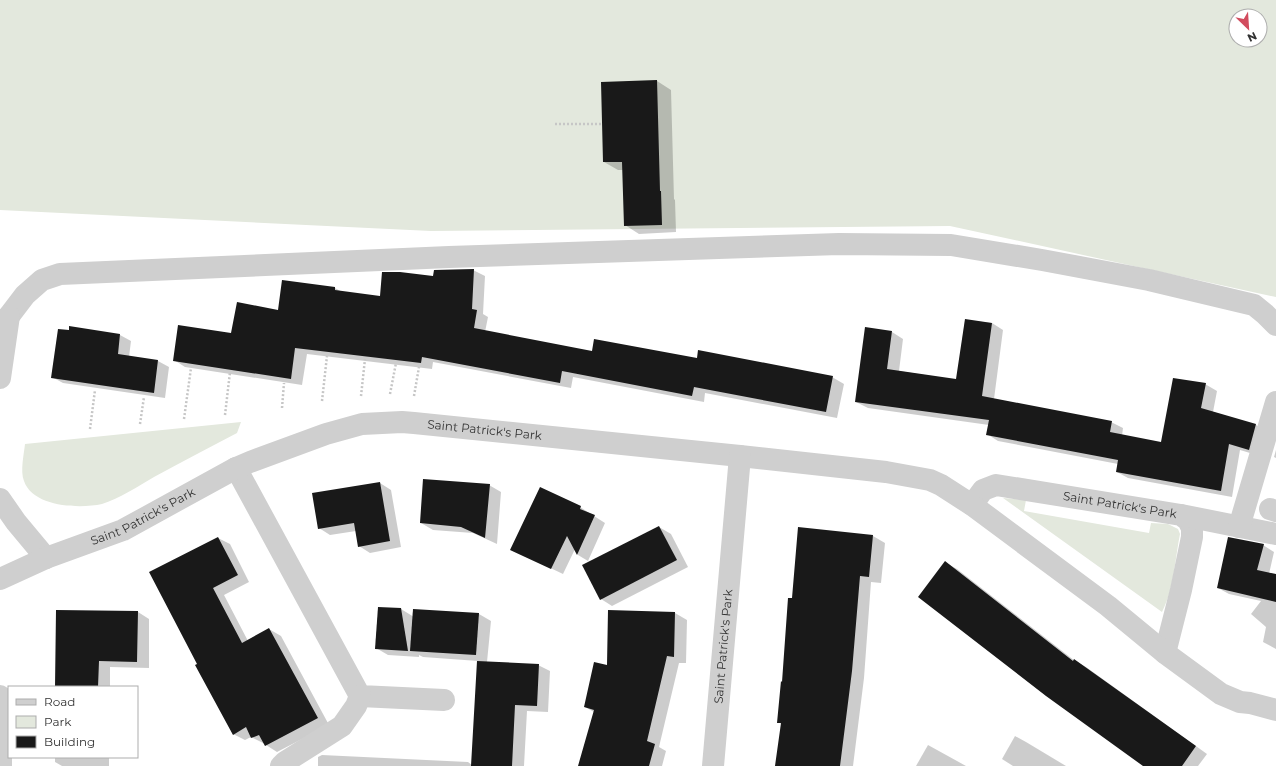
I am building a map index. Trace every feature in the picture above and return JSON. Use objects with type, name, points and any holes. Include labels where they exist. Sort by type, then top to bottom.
[{"type":"street","points":[[0,378],[4,316],[42,280],[60,274],[449,257],[823,245],[951,245],[1134,277],[1254,305],[1266,314],[1276,325]]},
{"type":"street","points":[[1239,527],[1276,402]]},
{"type":"street","name":"Saint Patrick's Park","points":[[0,579],[46,558],[123,530],[236,468],[326,434],[362,424],[402,422],[740,456],[922,478],[941,485],[972,505],[1108,606],[1165,653],[1220,694],[1240,702],[1276,710]]},
{"type":"street","name":"Saint Patrick's Park","points":[[713,766],[740,456]]},
{"type":"street","points":[[236,468],[360,696]]},
{"type":"street","name":"Saint Patrick's Park","points":[[972,505],[983,490],[996,485],[1181,515],[1188,520],[1192,528],[1192,537],[1181,590],[1165,653]]},
{"type":"street","points":[[0,499],[16,522],[46,558]]},
{"type":"street","points":[[1181,515],[1276,534]]},
{"type":"street","points":[[0,696],[1,766]]},
{"type":"street","points":[[360,696],[444,700]]},
{"type":"street","points":[[281,766],[284,762],[342,726],[356,706],[360,696]]},
{"type":"path","points":[[555,124],[602,124]]},
{"type":"path","points":[[322,402],[327,356]]},
{"type":"path","points":[[361,396],[365,359]]},
{"type":"path","points":[[390,396],[396,363]]},
{"type":"path","points":[[414,398],[418,367]]},
{"type":"path","points":[[184,419],[191,368]]},
{"type":"path","points":[[225,415],[230,372]]},
{"type":"path","points":[[282,408],[284,383]]},
{"type":"path","points":[[90,429],[95,390]]},
{"type":"path","points":[[140,424],[144,397]]},
{"type":"green space","points":[[0,0],[1276,0],[1276,297],[950,226],[431,231],[0,210]]},
{"type":"green space","points":[[241,422],[237,433],[164,471],[122,496],[102,504],[92,506],[70,506],[47,501],[29,490],[24,481],[22,468],[25,444]]},
{"type":"green space","points":[[1003,498],[1026,500],[1024,511],[1149,533],[1151,523],[1168,524],[1178,529],[1180,534],[1174,574],[1169,594],[1162,612]]},
{"type":"building","points":[[657,80],[662,225],[624,226],[622,162],[603,162],[601,82]]},
{"type":"building","points":[[474,269],[472,309],[477,310],[474,328],[592,351],[594,339],[697,358],[698,350],[833,376],[826,412],[694,387],[692,396],[562,371],[560,383],[422,357],[421,363],[295,348],[291,379],[173,361],[178,325],[231,333],[237,302],[278,310],[282,280],[335,287],[335,290],[380,296],[382,272],[400,272],[433,276],[434,270]]},
{"type":"building","points":[[965,319],[992,323],[982,396],[1112,421],[1110,432],[1161,442],[1173,378],[1206,383],[1201,408],[1256,424],[1249,450],[1229,444],[1221,491],[1116,472],[1118,460],[986,435],[989,420],[855,402],[865,327],[892,331],[887,369],[956,379]]},
{"type":"building","points":[[69,326],[120,334],[118,354],[158,360],[154,393],[51,378],[58,329],[69,330]]},
{"type":"building","points":[[423,479],[490,484],[485,538],[461,527],[420,523]]},
{"type":"building","points":[[380,482],[390,541],[358,547],[354,523],[318,529],[312,493]]},
{"type":"building","points":[[540,487],[581,506],[580,509],[595,515],[577,555],[567,536],[551,569],[510,550]]},
{"type":"building","points":[[659,526],[677,560],[600,600],[582,565]]},
{"type":"building","points":[[798,527],[873,535],[869,577],[860,576],[852,671],[840,766],[775,766],[781,723],[777,723],[781,681],[782,682],[788,598],[792,598]]},
{"type":"building","points":[[218,537],[238,575],[213,588],[242,643],[269,628],[318,718],[265,746],[259,735],[251,738],[246,727],[233,735],[195,665],[197,664],[149,572]]},
{"type":"building","points":[[1228,537],[1264,544],[1257,570],[1276,574],[1276,602],[1217,588]]},
{"type":"building","points":[[945,561],[1073,661],[1074,659],[1196,746],[1182,766],[1143,766],[1046,696],[918,597]]},
{"type":"building","points":[[378,607],[401,608],[408,651],[375,649]]},
{"type":"building","points":[[413,609],[479,613],[476,655],[410,651]]},
{"type":"building","points":[[56,610],[138,611],[137,662],[99,661],[98,686],[55,686]]},
{"type":"building","points":[[608,610],[675,612],[674,657],[667,656],[647,741],[655,744],[649,766],[578,766],[594,710],[584,707],[594,662],[607,665]]},
{"type":"building","points":[[477,661],[539,664],[537,706],[515,705],[512,766],[471,766]]}]
